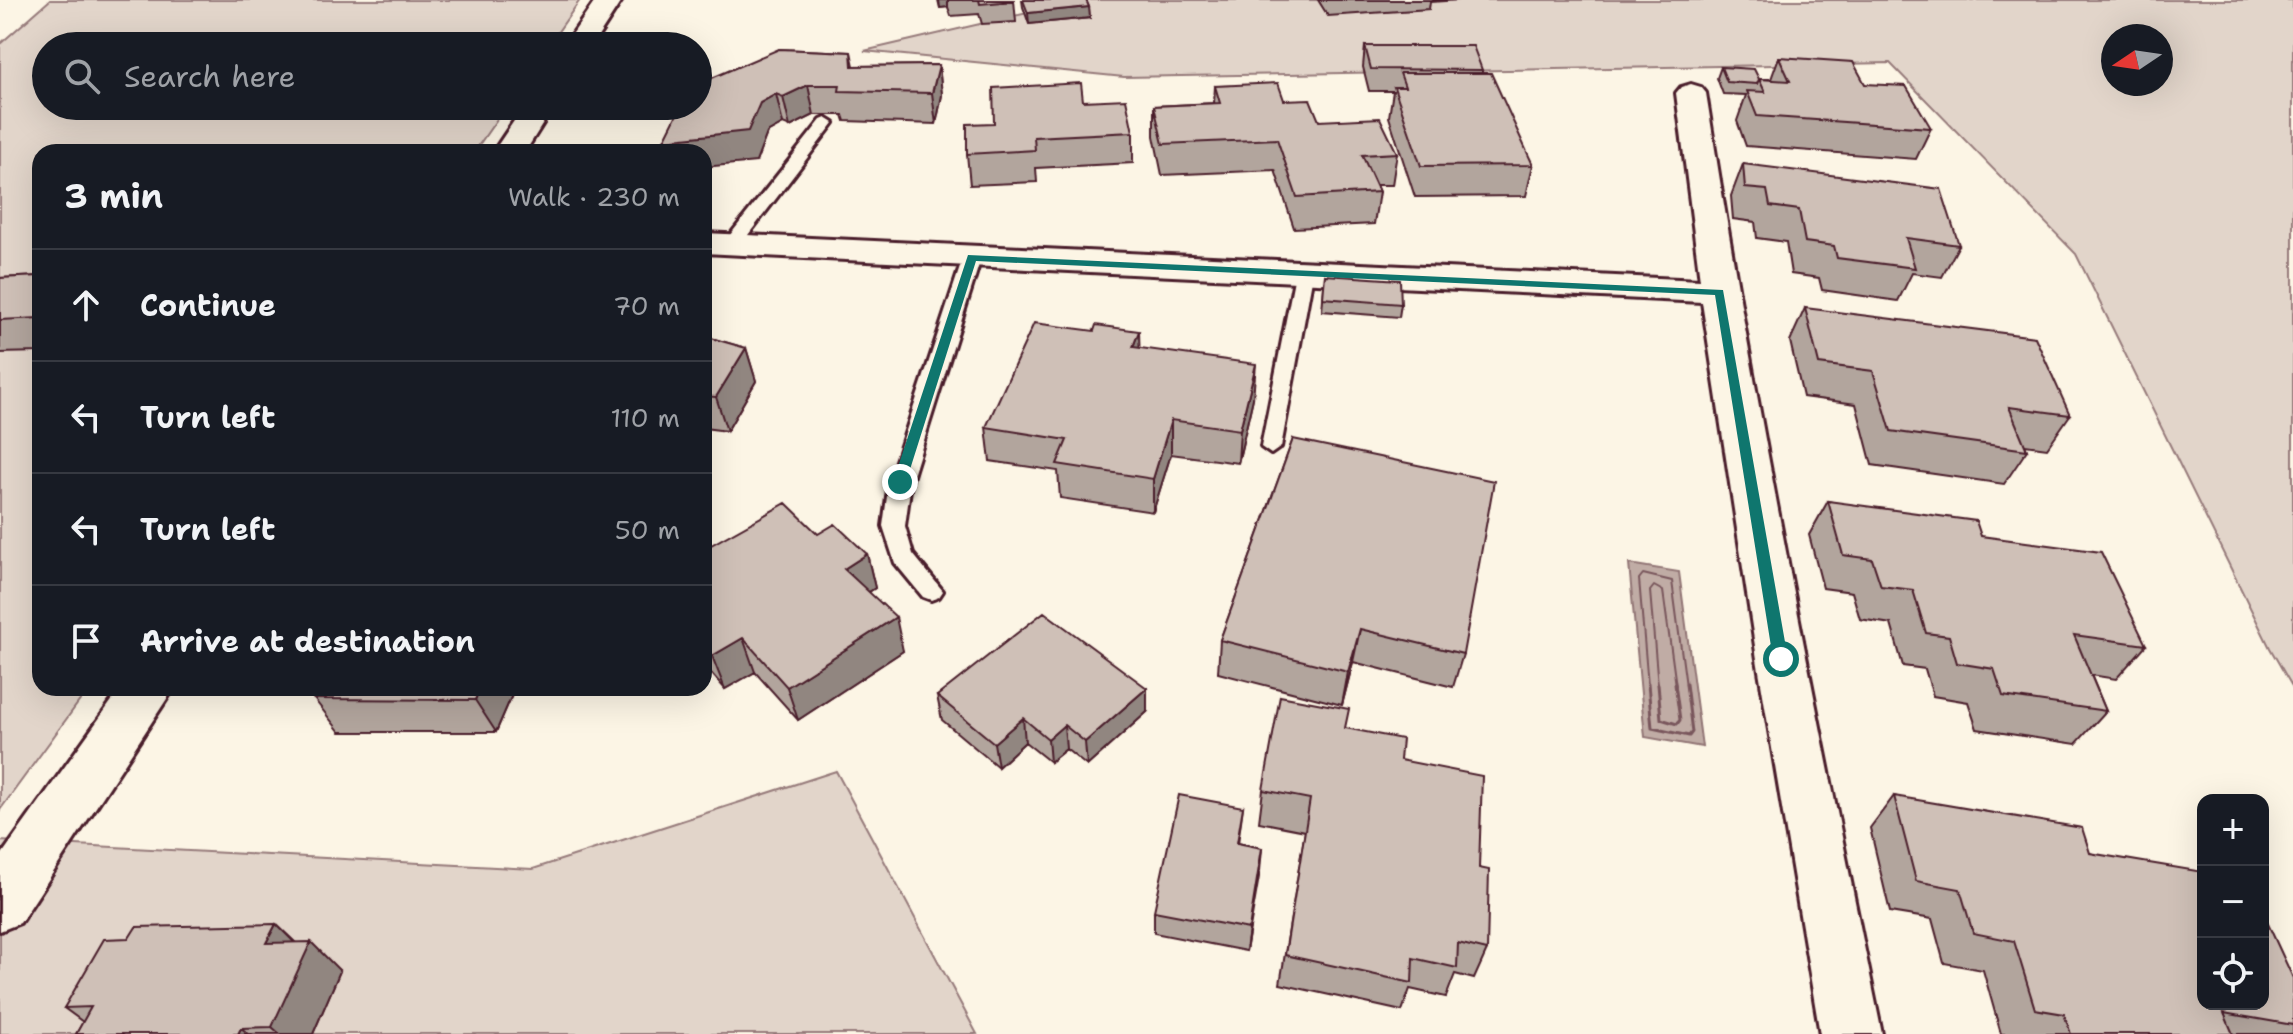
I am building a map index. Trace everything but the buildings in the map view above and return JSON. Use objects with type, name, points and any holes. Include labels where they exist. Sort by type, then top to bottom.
[{"type":"street","points":[[587,32],[609,0]]},
{"type":"street","points":[[1691,93],[1719,292],[1781,659],[1851,1034]]},
{"type":"street","points":[[514,144],[530,120]]},
{"type":"street","points":[[718,244],[1719,292]]},
{"type":"street","points":[[0,904],[143,696]]},
{"type":"lane","points":[[718,244],[826,123]]},
{"type":"lane","points":[[931,591],[903,557],[894,526],[900,482],[972,258]]},
{"type":"lane","points":[[1271,447],[1304,274]]},
{"type":"shaded area","points":[[50,0],[580,0],[558,32],[32,32],[32,120],[496,120],[480,144],[32,144],[32,696],[83,696],[0,810],[0,44]]},
{"type":"shaded area","points":[[1083,0],[2293,0],[2293,688],[2270,648],[2076,254],[1890,63],[1124,77],[864,51]]},
{"type":"shaded area","points":[[836,771],[977,1034],[0,1034],[0,841],[533,869]]},
{"type":"water","points":[[1629,564],[1679,572],[1702,747],[1645,737]]},
{"type":"route","points":[[900,482],[972,258],[1719,292],[1781,659]]}]
